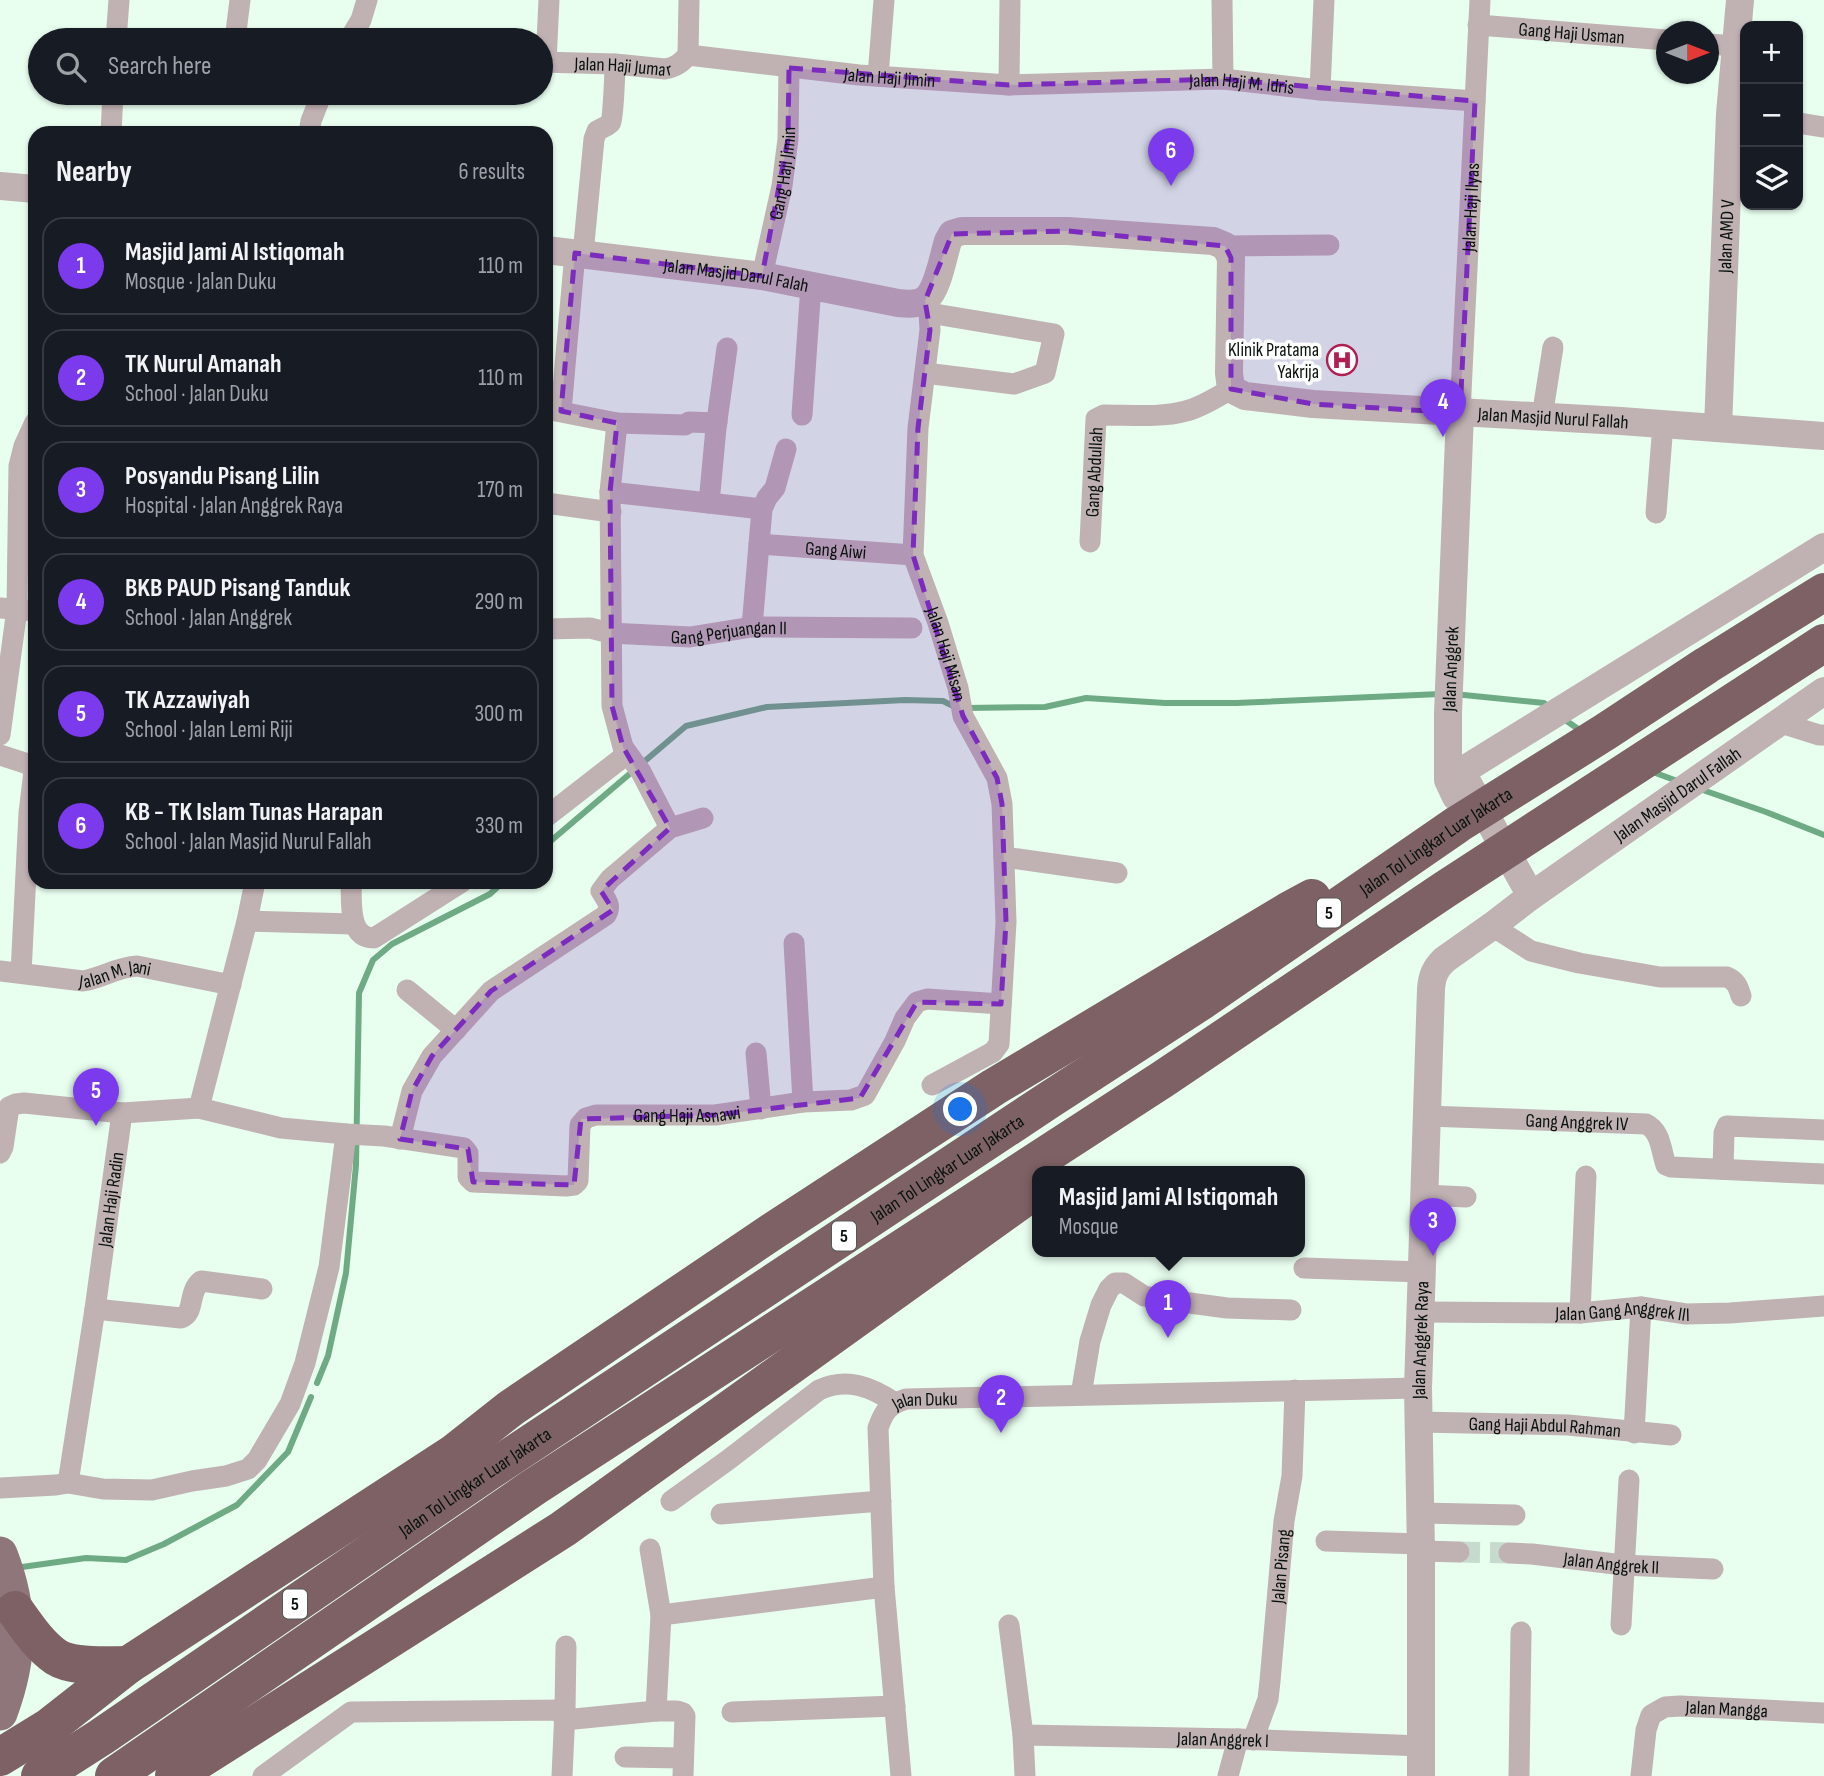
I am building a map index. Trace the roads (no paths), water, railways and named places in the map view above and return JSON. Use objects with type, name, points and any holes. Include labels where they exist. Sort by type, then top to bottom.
[{"type":"highway","name":"Jalan Tol Lingkar Luar Jakarta","points":[[40,1776],[489,1471],[1049,1100],[1188,990],[1458,824],[1824,592]]},
{"type":"highway","name":"Jalan Tol Lingkar Luar Jakarta","points":[[114,1776],[501,1510],[1163,1079],[1444,890],[1824,643]]},
{"type":"highway","points":[[0,1757],[49,1727],[128,1665],[454,1453],[511,1408],[773,1231],[994,1087],[1188,990]]},
{"type":"highway","points":[[1068,1166],[1138,1115],[1163,1079]]},
{"type":"highway","points":[[174,1776],[563,1529],[1032,1192]]},
{"type":"highway","points":[[8,1581],[36,1637],[58,1658],[87,1666],[128,1665]]},
{"type":"highway","points":[[16,1776],[27,1751],[49,1727]]},
{"type":"main road","points":[[0,1713],[9,1688],[17,1648],[8,1581]]},
{"type":"street","points":[[118,28],[119,0]]},
{"type":"street","points":[[236,28],[240,0]]},
{"type":"street","points":[[356,28],[368,0]]},
{"type":"street","points":[[547,28],[549,0]]},
{"type":"street","name":"Jalan Haji Jumar","points":[[553,62],[665,69],[681,64],[688,55],[689,0]]},
{"type":"street","points":[[878,76],[884,0]]},
{"type":"street","points":[[1009,85],[1010,0]]},
{"type":"street","points":[[1222,0],[1223,79]]},
{"type":"street","points":[[1320,90],[1324,0]]},
{"type":"street","name":"Jalan Haji Ilyas","points":[[1460,413],[1480,0]]},
{"type":"street","name":"Jalan AMD V","points":[[1718,428],[1738,115],[1737,46],[1740,0]]},
{"type":"street","name":"Gang Haji Usman","points":[[1478,25],[1656,39]]},
{"type":"street","points":[[1719,45],[1737,46]]},
{"type":"street","name":"Jalan Haji Jimin","points":[[688,55],[789,68],[1009,85]]},
{"type":"street","points":[[615,64],[613,117],[610,124],[597,131],[594,139],[579,254],[553,410],[617,423],[717,423]]},
{"type":"street","name":"Gang Haji Jimin","points":[[762,276],[782,186],[788,139],[789,68]]},
{"type":"street","name":"Jalan Haji M. Idris","points":[[1009,85],[1223,79],[1320,90],[1475,101]]},
{"type":"street","points":[[111,126],[112,105]]},
{"type":"street","points":[[310,126],[317,105]]},
{"type":"street","points":[[1803,124],[1824,127]]},
{"type":"street","points":[[0,186],[28,188]]},
{"type":"street","points":[[925,373],[1014,384],[1045,373],[1054,334],[927,307],[948,241],[952,234],[962,230],[1068,230],[1213,241],[1226,246],[1329,245]]},
{"type":"street","points":[[1226,246],[1231,258],[1231,388]]},
{"type":"street","name":"Jalan Masjid Darul Falah","points":[[553,251],[762,276],[927,307]]},
{"type":"street","points":[[802,415],[811,285]]},
{"type":"street","name":"Jalan Haji Misan","points":[[927,307],[930,330],[916,454],[913,555],[938,623],[958,688],[963,716],[997,778],[1002,804],[1006,922],[997,1048],[932,1085]]},
{"type":"street","points":[[1542,417],[1553,347]]},
{"type":"street","points":[[709,503],[727,348]]},
{"type":"street","name":"Jalan Masjid Nurul Fallah","points":[[1231,388],[1245,396],[1313,404],[1824,436]]},
{"type":"street","name":"Gang Abdullah","points":[[1090,541],[1096,419],[1104,415],[1168,415],[1189,411],[1231,388]]},
{"type":"street","name":"Jalan Anggrek","points":[[1460,413],[1448,713],[1448,780],[1524,902]]},
{"type":"street","points":[[617,423],[611,502],[612,706],[619,736],[670,828]]},
{"type":"street","points":[[1656,513],[1663,424]]},
{"type":"street","points":[[0,735],[17,610],[19,466],[28,438]]},
{"type":"street","points":[[752,627],[762,509],[775,488],[786,449]]},
{"type":"street","points":[[553,503],[709,503],[762,509]]},
{"type":"street","name":"Gang Aiwi","points":[[759,544],[913,555]]},
{"type":"street","points":[[1524,902],[1465,778],[1467,768],[1824,547]]},
{"type":"street","name":"Gang Perjuangan II","points":[[553,629],[590,628],[610,633],[690,637],[752,627],[912,628]]},
{"type":"street","name":"Jalan Masjid Darul Fallah","points":[[1524,902],[1824,691]]},
{"type":"street","points":[[1778,722],[1824,734]]},
{"type":"street","points":[[0,755],[28,764]]},
{"type":"street","points":[[553,813],[633,762]]},
{"type":"street","points":[[0,1153],[9,1107],[16,1104],[122,1113],[200,1108],[281,1128],[392,1137],[412,1091],[432,1056],[491,991],[606,915],[609,905],[601,891],[610,879],[670,828],[703,818]]},
{"type":"street","points":[[10,972],[28,821]]},
{"type":"street","points":[[1004,857],[1116,873]]},
{"type":"street","points":[[200,1108],[254,889]]},
{"type":"street","points":[[352,889],[355,927]]},
{"type":"street","points":[[247,921],[355,927],[369,939],[451,889]]},
{"type":"street","name":"Jalan Anggrek Raya","points":[[1421,1776],[1418,1388],[1430,989],[1432,975],[1444,960],[1524,902]]},
{"type":"street","points":[[1492,926],[1531,951],[1578,964],[1660,977],[1727,977],[1738,986],[1741,996]]},
{"type":"street","points":[[794,943],[803,1102]]},
{"type":"street","name":"Jalan M. Jani","points":[[10,972],[83,981],[125,966],[137,966],[231,985]]},
{"type":"street","points":[[407,990],[456,1030]]},
{"type":"street","name":"Gang Haji Asnawi","points":[[392,1137],[464,1148],[468,1153],[468,1177],[473,1182],[574,1185],[578,1181],[580,1125],[586,1118],[596,1115],[715,1115],[803,1102],[851,1100],[865,1095],[905,1018],[917,1002],[927,999],[1000,1004]]},
{"type":"street","points":[[756,1053],[761,1109]]},
{"type":"street","name":"Jalan Haji Radin","points":[[68,1483],[122,1113]]},
{"type":"street","name":"Gang Anggrek IV","points":[[1427,1116],[1646,1124],[1657,1132],[1666,1165],[1671,1167],[1824,1174]]},
{"type":"street","points":[[1723,1169],[1724,1133],[1727,1126],[1824,1129]]},
{"type":"street","points":[[0,1488],[56,1486],[68,1483],[103,1489],[152,1490],[226,1476],[248,1469],[257,1460],[290,1404],[305,1363],[329,1268],[348,1134]]},
{"type":"street","points":[[1580,1313],[1586,1176]]},
{"type":"street","points":[[1424,1195],[1466,1197]]},
{"type":"street","points":[[1304,1268],[1422,1272]]},
{"type":"street","points":[[95,1309],[181,1318],[189,1313],[194,1287],[201,1281],[262,1289]]},
{"type":"street","points":[[1081,1395],[1090,1341],[1101,1305],[1115,1283],[1124,1283],[1144,1296],[1160,1299],[1227,1308],[1291,1310]]},
{"type":"street","name":"Jalan Gang Anggrek III","points":[[1420,1312],[1580,1313],[1641,1307],[1686,1314],[1824,1306]]},
{"type":"street","points":[[1634,1433],[1641,1307]]},
{"type":"street","points":[[671,1501],[826,1387],[834,1384],[854,1384],[882,1394],[895,1403]]},
{"type":"street","name":"Jalan Duku","points":[[901,1776],[884,1587],[878,1428],[883,1412],[906,1399],[1418,1388]]},
{"type":"street","name":"Jalan Pisang","points":[[1228,1776],[1268,1699],[1284,1521],[1292,1476],[1295,1390]]},
{"type":"street","name":"Gang Haji Abdul Rahman","points":[[1419,1422],[1568,1425],[1671,1436]]},
{"type":"street","points":[[1621,1625],[1629,1480]]},
{"type":"street","points":[[721,1514],[881,1501]]},
{"type":"street","points":[[1420,1513],[1515,1515]]},
{"type":"street","points":[[1326,1541],[1459,1552]]},
{"type":"street","points":[[650,1549],[661,1615],[656,1711]]},
{"type":"street","name":"Jalan Anggrek II","points":[[1509,1553],[1623,1565],[1713,1569]]},
{"type":"street","points":[[661,1615],[884,1587]]},
{"type":"street","points":[[1009,1625],[1023,1735],[1025,1776]]},
{"type":"street","points":[[1519,1776],[1521,1632]]},
{"type":"street","points":[[562,1776],[566,1646]]},
{"type":"street","points":[[732,1712],[895,1706]]},
{"type":"street","name":"Jalan Mangga","points":[[1641,1776],[1646,1730],[1651,1715],[1665,1707],[1824,1713]]},
{"type":"street","points":[[263,1776],[351,1712],[565,1715],[656,1711],[683,1713],[683,1767],[625,1757]]},
{"type":"street","name":"Jalan Anggrek I","points":[[1023,1735],[1422,1746]]},
{"type":"waterway","points":[[966,708],[1045,707],[1086,698],[1165,703],[1236,703],[1440,694]]},
{"type":"waterway","points":[[1454,694],[1544,703],[1550,708]]},
{"type":"waterway","points":[[553,839],[686,726],[767,707],[905,700],[943,701],[955,707]]},
{"type":"waterway","points":[[1561,717],[1581,731]]},
{"type":"waterway","points":[[1650,771],[1680,782]]},
{"type":"waterway","points":[[1700,789],[1824,835]]},
{"type":"waterway","points":[[317,1383],[328,1356],[346,1273],[356,1165],[359,993],[373,960],[392,944],[495,889]]},
{"type":"waterway","points":[[15,1568],[86,1558],[126,1560],[164,1544],[237,1505],[288,1452],[311,1397]]},
{"type":"tunnel","points":[[1459,1552],[1509,1553]]},
{"type":"place","name":"KB - TK Islam Tunas Harapan","points":[[1171,186]]},
{"type":"place","name":"Klinik Pratama Yakrija","points":[[1342,360]]},
{"type":"place","name":"BKB PAUD Pisang Tanduk","points":[[1443,437]]},
{"type":"place","name":"TK Azzawiyah","points":[[96,1126]]},
{"type":"place","name":"Posyandu Pisang Lilin","points":[[1433,1256]]},
{"type":"place","name":"Masjid Jami Al Istiqomah","points":[[1168,1338]]},
{"type":"place","name":"TK Nurul Amanah","points":[[1001,1433]]}]
